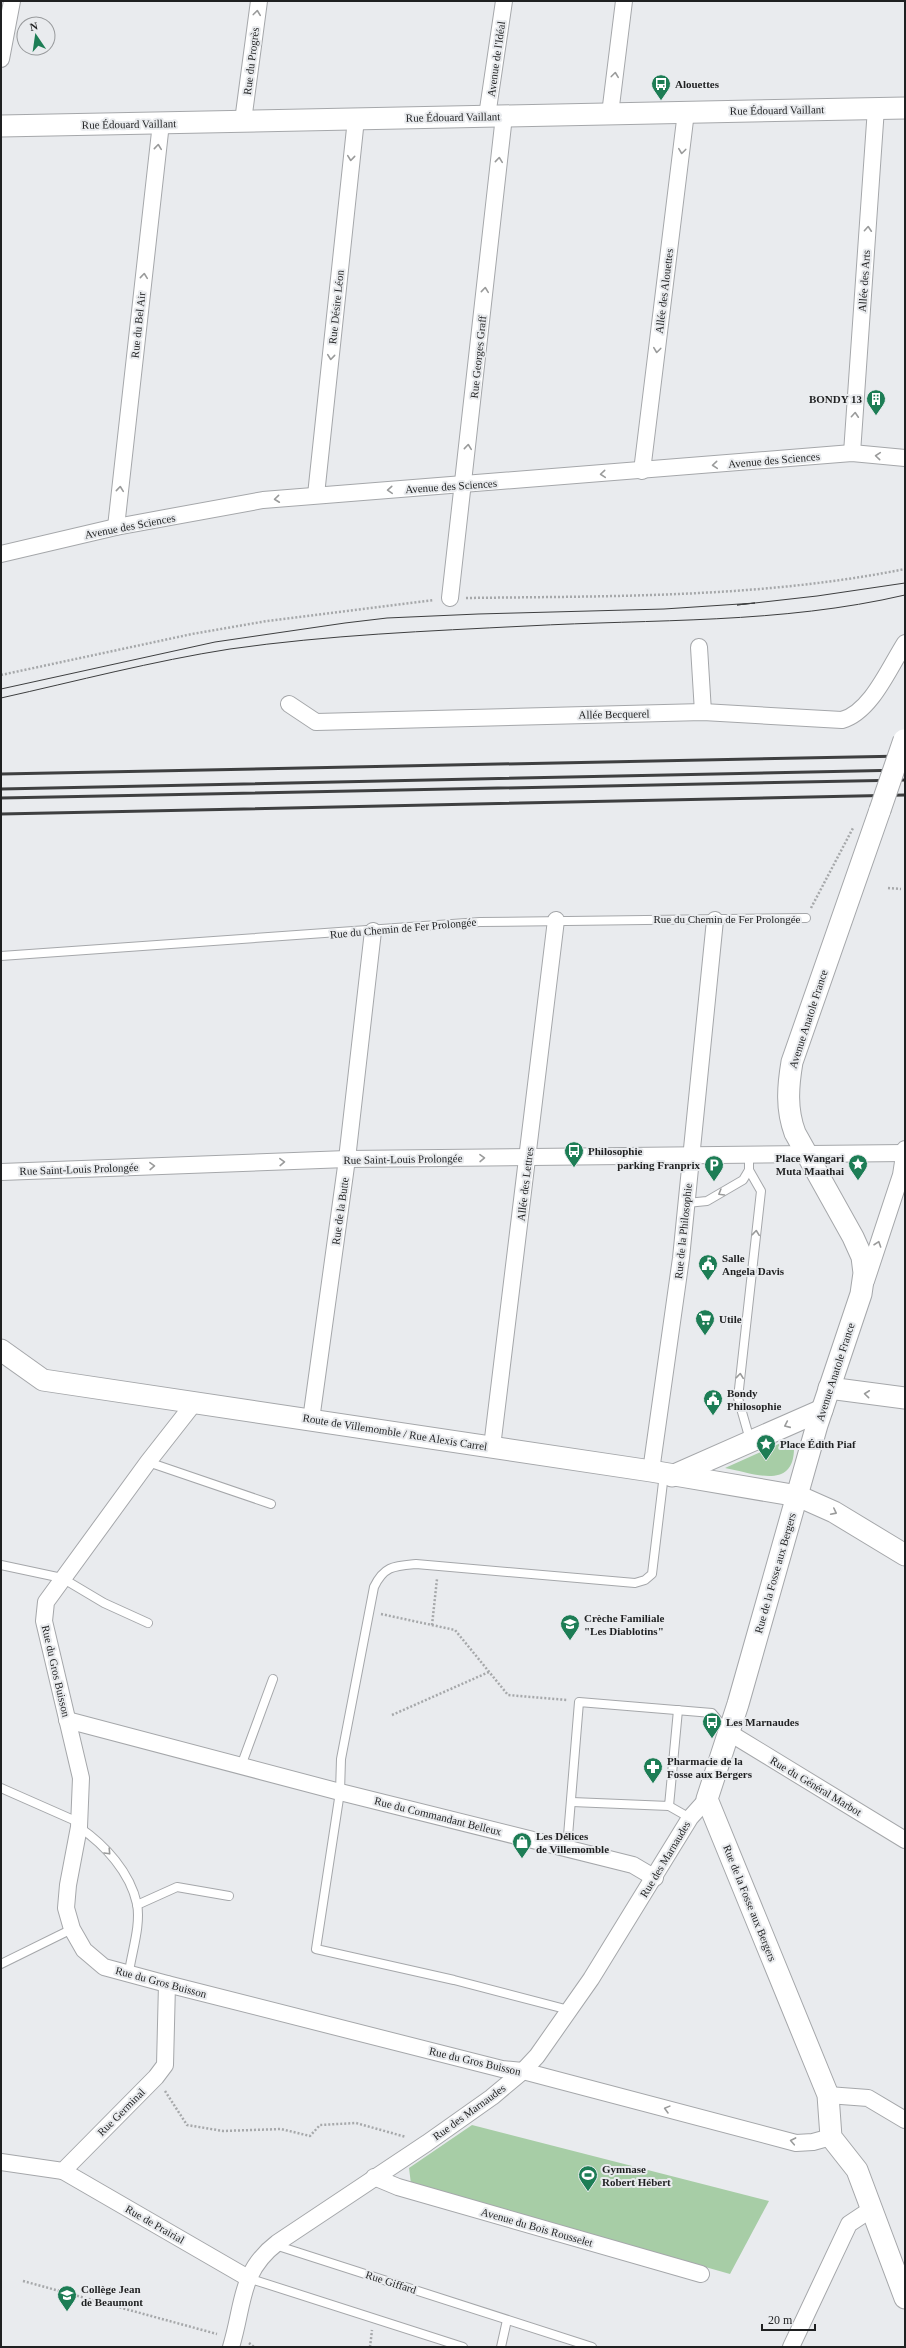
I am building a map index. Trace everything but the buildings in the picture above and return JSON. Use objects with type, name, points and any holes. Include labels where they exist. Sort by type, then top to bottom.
[{"type":"street","points":[[1,59],[12,1]]},
{"type":"street","name":"Rue du Progrès","points":[[243,121],[258,1]]},
{"type":"street","name":"Avenue de l'Idéal","points":[[496,116],[504,1]]},
{"type":"street","points":[[610,114],[624,1]]},
{"type":"street","name":"Allée des Arts","points":[[852,453],[876,108]]},
{"type":"street","name":"Rue Édouard Vaillant","points":[[1,126],[905,108]]},
{"type":"street","name":"Allée des Alouettes","points":[[642,471],[686,112]]},
{"type":"street","name":"Rue Georges Graff","points":[[450,598],[464,485],[496,116]]},
{"type":"street","name":"Rue Désire Léon","points":[[316,495],[356,119]]},
{"type":"street","name":"Rue du Bel Air","points":[[116,527],[161,123]]},
{"type":"street","name":"Avenue des Sciences","points":[[1,554],[116,527],[263,500],[642,471],[852,453],[905,458]]},
{"type":"street","name":"Allée Becquerel","points":[[289,704],[316,722],[703,712],[842,720],[853,717],[866,706],[905,643]]},
{"type":"street","points":[[699,647],[703,712]]},
{"type":"street","name":"Avenue Anatole France","points":[[861,1294],[864,1273],[862,1257],[853,1237],[805,1155],[790,1119],[788,1086],[792,1062],[904,739]]},
{"type":"street","name":"Allée des Lettres","points":[[492,1447],[556,920]]},
{"type":"street","name":"Rue de la Philosophie","points":[[663,1473],[690,1156],[715,920]]},
{"type":"street","name":"Rue de la Butte","points":[[311,1420],[347,1160],[373,931]]},
{"type":"street","name":"Avenue Anatole France","points":[[798,1496],[829,1388],[899,1182],[905,1152]]},
{"type":"street","name":"Rue Saint-Louis Prolongée","points":[[1,1172],[347,1160],[528,1157],[690,1156],[749,1163],[805,1155],[905,1152]]},
{"type":"street","name":"Route de Villemomble / Rue Alexis Carrel","points":[[1,1350],[43,1380],[663,1473],[798,1496],[834,1512],[905,1555]]},
{"type":"street","points":[[829,1388],[905,1398]]},
{"type":"street","name":"Rue du Gros Buisson","points":[[195,1402],[148,1462],[62,1578],[46,1602],[44,1621],[81,1778],[79,1824],[68,1885],[66,1908],[72,1929],[84,1950],[104,1967],[129,1972],[167,1984],[502,2069],[523,2071],[796,2143],[813,2142],[831,2137]]},
{"type":"street","points":[[663,1473],[751,1441],[822,1410]]},
{"type":"street","name":"Rue de la Fosse aux Bergers","points":[[798,1496],[707,1799],[828,2095],[831,2137]]},
{"type":"street","name":"Rue du Commandant Belleux","points":[[67,1720],[340,1792],[633,1865],[654,1878]]},
{"type":"street","name":"Rue du Général Marbot","points":[[728,1732],[905,1840]]},
{"type":"street","name":"Rue des Marnaudes","points":[[233,2342],[248,2278],[259,2258],[275,2245],[374,2176],[427,2143],[492,2097],[523,2071],[537,2056],[591,1979],[690,1818],[707,1799]]},
{"type":"street","name":"Rue Germinal","points":[[63,2171],[156,2077],[165,2065],[167,1984]]},
{"type":"street","points":[[828,2095],[868,2098],[905,2120]]},
{"type":"street","points":[[831,2137],[857,2170],[870,2210],[905,2298]]},
{"type":"street","points":[[1,2162],[63,2171]]},
{"type":"street","name":"Rue de Prairial","points":[[63,2171],[248,2278]]},
{"type":"street","name":"Avenue du Bois Rousselet","points":[[374,2176],[398,2187],[701,2274]]},
{"type":"street","points":[[791,2347],[849,2224],[870,2210]]},
{"type":"lane","name":"Rue du Chemin de Fer Prolongée","points":[[1,956],[373,931],[480,922],[806,918]]},
{"type":"lane","points":[[687,1203],[707,1201],[743,1180],[749,1163]]},
{"type":"lane","points":[[749,1163],[761,1191],[738,1398],[751,1441]]},
{"type":"lane","points":[[148,1462],[270,1504]]},
{"type":"lane","points":[[569,2010],[454,1980],[316,1949],[340,1792],[341,1759],[374,1587],[381,1573],[397,1565],[439,1566],[635,1583],[645,1580],[652,1574],[663,1473]]},
{"type":"lane","points":[[1,1565],[62,1578],[104,1603],[148,1624]]},
{"type":"lane","points":[[241,1766],[273,1679]]},
{"type":"lane","points":[[567,1848],[572,1802],[579,1702],[712,1713],[728,1732]]},
{"type":"lane","points":[[669,1806],[678,1710]]},
{"type":"lane","points":[[1,1788],[79,1824],[118,1864],[129,1884],[137,1905],[136,1924],[129,1972]]},
{"type":"lane","points":[[572,1802],[669,1806],[690,1818]]},
{"type":"lane","points":[[137,1905],[177,1887],[229,1896]]},
{"type":"lane","points":[[1,1964],[72,1929]]},
{"type":"lane","name":"Rue Giffard","points":[[275,2245],[592,2347]]},
{"type":"lane","points":[[248,2278],[463,2347]]},
{"type":"lane","points":[[501,2347],[507,2320]]},
{"type":"path","points":[[1,676],[192,634],[267,620],[450,598],[738,592],[831,581],[905,569]]},
{"type":"path","points":[[806,918],[850,830],[855,826]]},
{"type":"path","points":[[888,888],[901,889]]},
{"type":"path","points":[[432,1625],[439,1566]]},
{"type":"path","points":[[369,1612],[455,1630],[508,1695],[579,1702]]},
{"type":"path","points":[[392,1715],[489,1672]]},
{"type":"path","points":[[156,2077],[186,2125],[222,2131],[281,2129],[310,2136],[320,2125],[356,2124],[427,2143]]},
{"type":"path","points":[[23,2281],[254,2347]]},
{"type":"green space","name":"Place Édith Piaf","points":[[783,1442],[790,1443],[794,1448],[792,1461],[787,1470],[780,1475],[759,1475],[725,1468]]},
{"type":"green space","name":"Gymnase Robert Hébert","points":[[472,2125],[769,2201],[730,2274],[411,2184],[409,2168]]},
{"type":"tram line","points":[[1,689],[215,642],[387,618],[664,609],[755,603],[737,605],[817,596],[905,583]]},
{"type":"tram line","points":[[1,698],[172,659],[267,644],[415,632],[764,616],[811,611],[905,595]]},
{"type":"railway","points":[[1,774],[905,756]]},
{"type":"railway","points":[[1,789],[905,770]]},
{"type":"railway","points":[[1,798],[905,780]]},
{"type":"railway","points":[[1,814],[905,795]]},
{"type":"place","name":"Alouettes","points":[[661,101]]},
{"type":"place","name":"BONDY 13","points":[[876,416]]},
{"type":"place","name":"Philosophie","points":[[574,1168]]},
{"type":"place","name":"Place Wangari Muta Maathai","points":[[858,1181]]},
{"type":"place","name":"parking Franprix","points":[[714,1182]]},
{"type":"place","name":"Salle Angela Davis","points":[[708,1281]]},
{"type":"place","name":"Utile","points":[[705,1336]]},
{"type":"place","name":"Bondy Philosophie","points":[[713,1416]]},
{"type":"place","name":"Place Édith Piaf","points":[[766,1461]]},
{"type":"place","name":"Crèche Familiale \"Les Diablotins\"","points":[[570,1641]]},
{"type":"place","name":"Les Marnaudes","points":[[712,1739]]},
{"type":"place","name":"Pharmacie de la Fosse aux Bergers","points":[[653,1784]]},
{"type":"place","name":"Les Délices de Villemomble","points":[[522,1859]]},
{"type":"place","name":"Gymnase Robert Hébert","points":[[588,2192]]},
{"type":"place","name":"Collège Jean de Beaumont","points":[[67,2312]]}]
